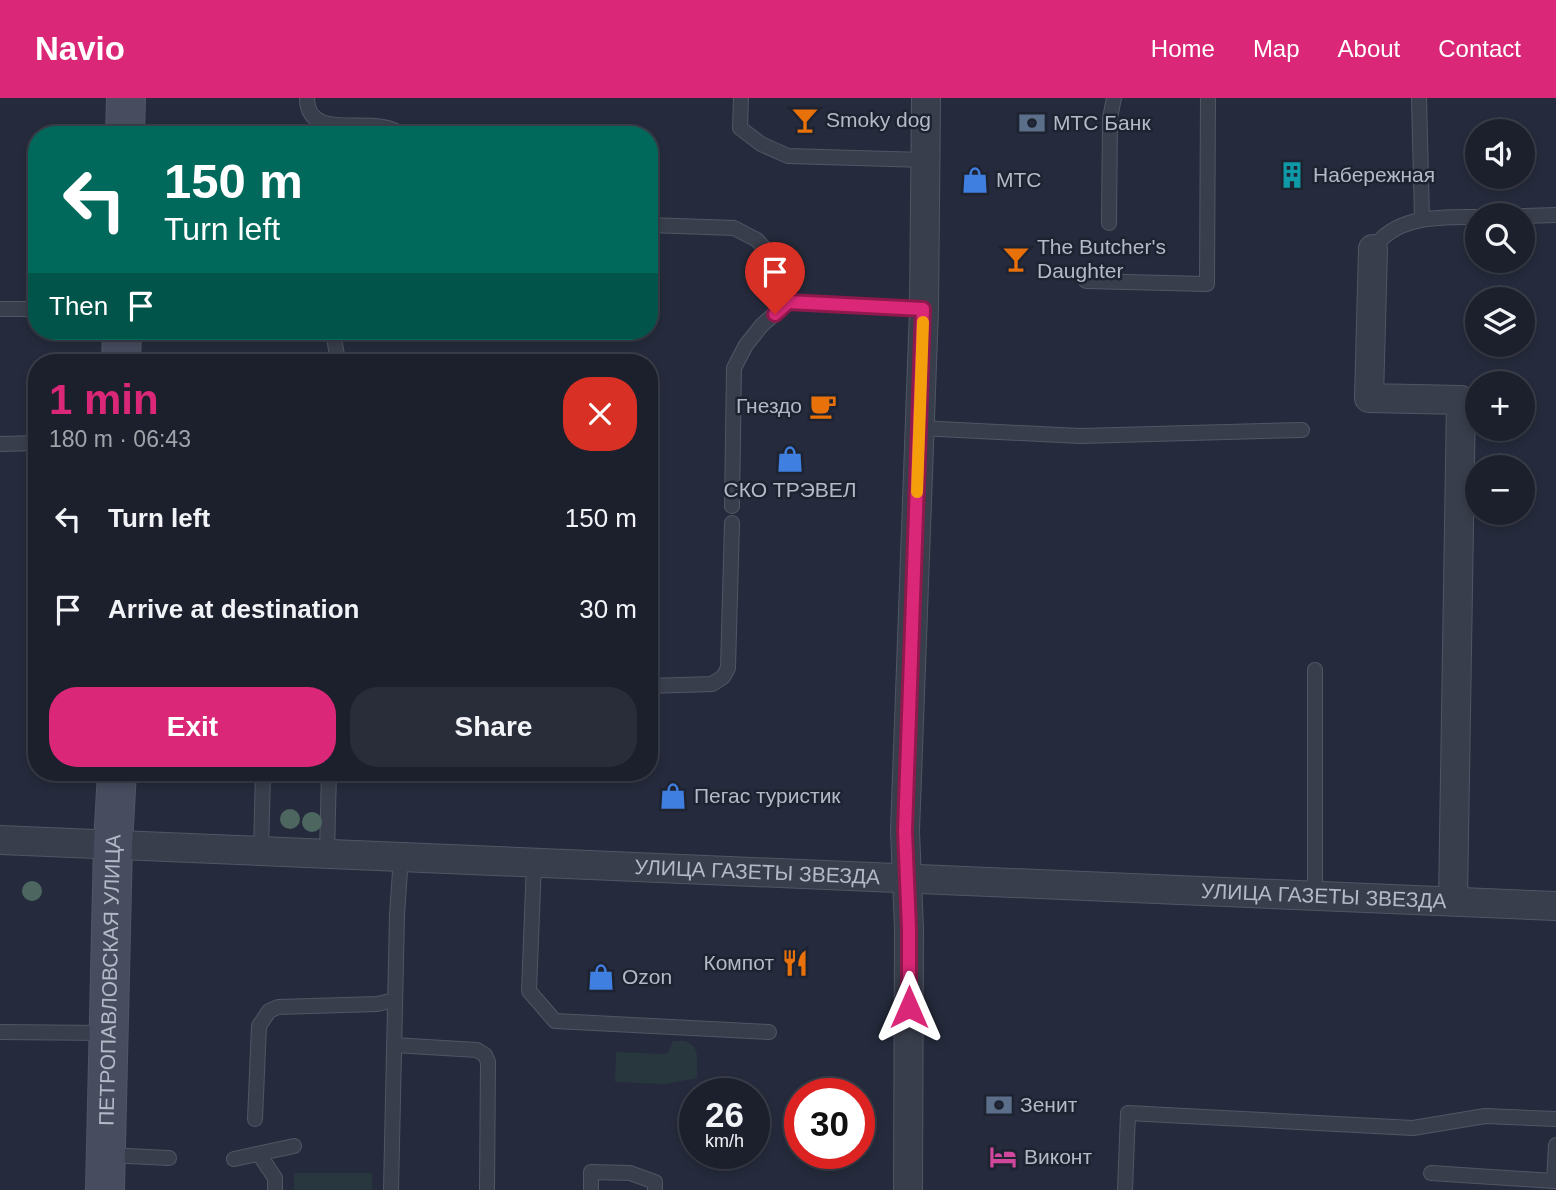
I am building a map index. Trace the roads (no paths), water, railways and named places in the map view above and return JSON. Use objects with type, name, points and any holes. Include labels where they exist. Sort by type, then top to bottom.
[{"type":"street","points":[[125,126],[126,98]]},
{"type":"street","points":[[908,1190],[909,929],[905,817],[923,309],[926,98]]},
{"type":"street","points":[[1373,249],[1369,398],[1461,400],[1453,901]]},
{"type":"street","name":"ПЕТРОПАВЛОВСКАЯ УЛИЦА","points":[[106,1173],[116,781]]},
{"type":"street","name":"УЛИЦА ГАЗЕТЫ ЗВЕЗДА","points":[[0,840],[1556,906]]},
{"type":"lane","points":[[307,98],[307,108],[311,116],[321,123],[370,126]]},
{"type":"lane","points":[[741,98],[740,128],[761,144],[788,156],[925,160]]},
{"type":"lane","points":[[1109,223],[1110,118],[1114,98]]},
{"type":"lane","points":[[1086,281],[1207,284],[1208,98]]},
{"type":"lane","points":[[1419,98],[1422,218]]},
{"type":"lane","points":[[1535,216],[1556,215]]},
{"type":"lane","points":[[1373,249],[1382,236],[1422,218],[1465,217]]},
{"type":"lane","points":[[658,225],[734,228],[757,240],[779,265],[788,302]]},
{"type":"lane","points":[[732,506],[734,368],[746,345],[762,326],[788,302],[923,309]]},
{"type":"lane","points":[[0,309],[28,309]]},
{"type":"lane","points":[[919,428],[1080,436],[1302,430]]},
{"type":"lane","points":[[0,444],[28,443]]},
{"type":"lane","points":[[658,686],[712,684],[723,677],[728,668],[732,523]]},
{"type":"lane","points":[[1315,670],[1315,895]]},
{"type":"lane","points":[[261,851],[263,781]]},
{"type":"lane","points":[[327,854],[328,781]]},
{"type":"lane","points":[[391,1190],[401,856]]},
{"type":"lane","points":[[534,862],[529,991],[555,1021],[769,1032]]},
{"type":"lane","points":[[255,1119],[259,1026],[269,1011],[278,1007],[377,1004],[395,1000]]},
{"type":"lane","points":[[0,1032],[108,1033]]},
{"type":"lane","points":[[394,1045],[477,1049],[485,1055],[488,1062],[487,1190]]},
{"type":"lane","points":[[1125,1190],[1128,1114],[1413,1128],[1485,1116],[1556,1119]]},
{"type":"lane","points":[[1431,1173],[1554,1181],[1556,1145]]},
{"type":"lane","points":[[234,1159],[293,1146]]},
{"type":"lane","points":[[259,1154],[275,1178],[275,1190]]},
{"type":"lane","points":[[106,1173],[169,1158]]},
{"type":"lane","points":[[591,1190],[591,1172],[630,1173],[655,1182],[655,1190]]},
{"type":"place","name":"Smoky dog","points":[[805,120]]},
{"type":"place","name":"МТС Банк","points":[[1032,123]]},
{"type":"place","name":"Набережная","points":[[1292,175]]},
{"type":"place","name":"МТС","points":[[975,180]]},
{"type":"place","name":"The Butcher's Daughter","points":[[1016,259]]},
{"type":"place","name":"Гнездо","points":[[823,406]]},
{"type":"place","name":"СКО ТРЭВЕЛ","points":[[790,459]]},
{"type":"place","name":"Пегас туристик","points":[[673,796]]},
{"type":"place","name":"Компот","points":[[795,963]]},
{"type":"place","name":"Ozon","points":[[601,977]]},
{"type":"place","name":"Зенит","points":[[999,1105]]},
{"type":"place","name":"Виконт","points":[[1003,1157]]}]
